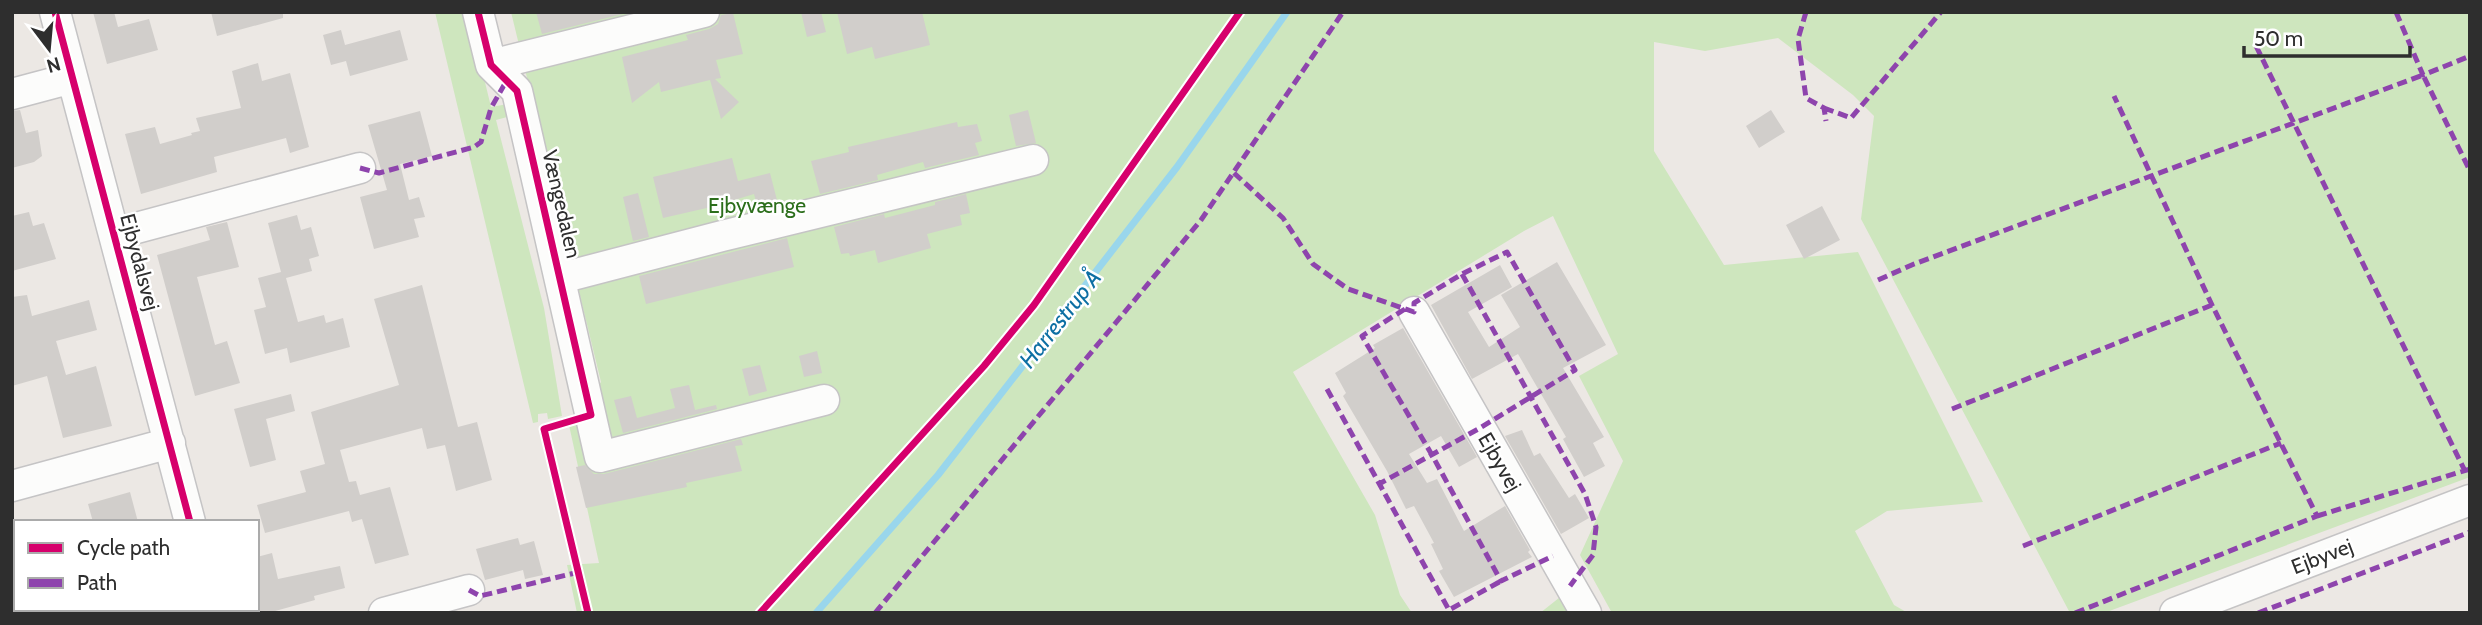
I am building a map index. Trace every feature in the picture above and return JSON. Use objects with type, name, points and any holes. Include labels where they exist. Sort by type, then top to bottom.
[{"type":"street","name":"Ejbydalsvej","points":[[55,12],[189,520]]},
{"type":"street","points":[[478,12],[491,65],[704,12]]},
{"type":"street","name":"Vængedalen","points":[[491,65],[517,91],[600,457],[824,400]]},
{"type":"street","points":[[12,94],[72,78]]},
{"type":"street","name":"Vængedalen","points":[[561,278],[1033,160]]},
{"type":"street","name":"Ejbydalsvej","points":[[114,234],[359,168]]},
{"type":"street","name":"Ejbyvej","points":[[1414,312],[1586,613]]},
{"type":"street","points":[[12,486],[170,443]]},
{"type":"street","name":"Ejbyvej","points":[[2175,613],[2470,500]]},
{"type":"street","points":[[384,613],[469,590]]},
{"type":"green space","points":[[435,12],[468,12],[491,107],[508,104],[511,116],[496,120],[544,308],[562,416],[548,419],[547,413],[538,414],[538,422],[533,423]]},
{"type":"green space","name":"Ejbyvænge","points":[[511,12],[2470,12],[2470,477],[2104,613],[2070,613],[1861,219],[1874,116],[1853,95],[1778,38],[1705,51],[1654,42],[1654,151],[1724,265],[1858,252],[1983,502],[1887,511],[1855,531],[1894,605],[1908,613],[1612,613],[1580,555],[1623,461],[1579,376],[1618,354],[1553,216],[1293,372],[1375,515],[1400,595],[1412,613],[577,613],[567,565],[599,563],[569,425],[601,382]]},
{"type":"green space","points":[[1569,590],[1582,613],[1540,613]]},
{"type":"building","points":[[93,12],[114,12],[118,27],[149,19],[158,50],[107,64]]},
{"type":"building","points":[[211,12],[283,12],[283,18],[217,36]]},
{"type":"building","points":[[536,12],[631,12],[542,34]]},
{"type":"building","points":[[801,12],[821,12],[826,32],[807,37]]},
{"type":"building","points":[[837,12],[922,12],[930,45],[875,59],[872,47],[847,54]]},
{"type":"building","points":[[733,13],[743,54],[716,60],[721,78],[715,79],[739,102],[721,119],[710,80],[661,92],[659,82],[632,103],[622,57],[688,40],[686,35],[709,29],[718,24],[721,15]]},
{"type":"building","points":[[341,30],[345,45],[400,30],[408,60],[350,76],[346,61],[331,65],[323,35]]},
{"type":"building","points":[[258,63],[262,81],[290,73],[309,147],[290,153],[286,138],[214,157],[217,172],[141,194],[125,134],[155,127],[160,144],[200,131],[196,118],[241,108],[232,71]]},
{"type":"building","points":[[20,110],[26,133],[38,130],[42,156],[34,162],[12,168],[12,111]]},
{"type":"building","points":[[1028,110],[1036,143],[1016,146],[1009,115]]},
{"type":"building","points":[[1771,110],[1785,132],[1759,148],[1746,126]]},
{"type":"building","points":[[420,111],[432,156],[400,164],[409,200],[419,197],[425,217],[414,219],[419,237],[374,249],[360,197],[387,190],[368,125]]},
{"type":"building","points":[[957,122],[958,127],[977,124],[982,141],[975,143],[979,155],[925,168],[923,162],[877,175],[878,180],[820,194],[811,161],[849,152],[848,147]]},
{"type":"building","points":[[732,158],[738,181],[770,173],[778,204],[758,209],[754,194],[663,218],[653,177]]},
{"type":"building","points":[[638,193],[649,237],[633,241],[623,197]]},
{"type":"building","points":[[966,194],[970,213],[960,215],[962,225],[927,234],[931,248],[878,263],[875,250],[850,256],[849,253],[841,254],[834,227],[884,214],[885,218]]},
{"type":"building","points":[[1822,206],[1840,240],[1804,259],[1786,225]]},
{"type":"building","points":[[29,212],[33,226],[44,223],[56,259],[12,271],[12,216]]},
{"type":"building","points":[[297,215],[301,230],[311,227],[319,256],[309,259],[312,271],[286,278],[298,322],[324,315],[326,323],[343,318],[350,347],[290,363],[287,348],[265,354],[254,310],[266,307],[258,278],[281,272],[268,223]]},
{"type":"building","points":[[227,222],[239,267],[197,277],[215,345],[227,341],[240,383],[195,396],[157,255],[210,240],[206,227]]},
{"type":"building","points":[[787,238],[794,267],[646,304],[639,276]]},
{"type":"building","points":[[1557,262],[1606,345],[1563,368],[1604,437],[1593,443],[1605,466],[1584,477],[1563,439],[1566,437],[1518,354],[1472,379],[1431,305],[1500,265],[1512,287],[1468,312],[1489,347],[1520,327],[1501,295]]},
{"type":"building","points":[[422,285],[458,427],[477,422],[492,480],[456,491],[445,445],[427,449],[422,428],[340,450],[349,482],[356,481],[360,495],[390,487],[409,555],[375,564],[362,519],[352,522],[349,511],[265,533],[257,505],[306,492],[300,471],[325,464],[311,412],[399,385],[374,299]]},
{"type":"building","points":[[27,295],[32,316],[89,300],[97,330],[56,341],[66,375],[96,366],[112,426],[63,438],[47,376],[12,386],[12,297]]},
{"type":"building","points":[[1403,328],[1477,457],[1459,467],[1441,436],[1409,454],[1427,483],[1437,479],[1464,531],[1505,506],[1532,557],[1454,597],[1439,571],[1443,569],[1431,544],[1434,543],[1414,506],[1406,509],[1343,396],[1346,393],[1335,373],[1375,348],[1373,345]]},
{"type":"building","points":[[817,351],[822,373],[804,377],[799,356]]},
{"type":"building","points":[[760,365],[767,391],[749,396],[742,369]]},
{"type":"building","points":[[689,385],[695,410],[716,405],[717,409],[623,433],[614,400],[631,396],[637,418],[675,408],[670,389]]},
{"type":"building","points":[[291,394],[295,411],[266,419],[276,460],[250,467],[234,409]]},
{"type":"building","points":[[1522,430],[1534,456],[1540,453],[1569,498],[1575,494],[1589,518],[1561,534],[1505,436]]},
{"type":"building","points":[[741,439],[743,445],[735,446],[742,471],[686,483],[687,487],[586,508],[576,467],[585,465],[594,474],[604,474]]},
{"type":"building","points":[[130,492],[137,520],[92,520],[88,504]]},
{"type":"building","points":[[518,538],[520,545],[534,541],[543,575],[525,579],[523,570],[485,580],[476,549]]},
{"type":"building","points":[[272,553],[278,579],[340,566],[345,588],[314,596],[315,600],[268,613],[257,613],[259,556]]},
{"type":"waterway","name":"Harrestrup Å","points":[[816,613],[938,475],[1177,167],[1287,12]]},
{"type":"marked path","points":[[875,613],[1201,220],[1343,12]]},
{"type":"marked path","points":[[1806,12],[1798,39],[1806,98],[1824,108],[1826,121]]},
{"type":"marked path","points":[[1824,108],[1851,118],[1941,12]]},
{"type":"marked path","points":[[2396,12],[2423,75],[2470,56]]},
{"type":"marked path","points":[[2256,46],[2465,471]]},
{"type":"marked path","points":[[1878,280],[1914,264],[2423,75],[2470,171]]},
{"type":"marked path","points":[[360,168],[379,173],[474,147],[481,142],[491,108],[507,80]]},
{"type":"marked path","points":[[2075,613],[2317,516],[2212,305],[2114,96]]},
{"type":"marked path","points":[[1234,173],[1283,218],[1313,264],[1348,289],[1414,312],[1414,303],[1462,274],[1507,252],[1575,370],[1480,428],[1379,484]]},
{"type":"marked path","points":[[1462,274],[1585,494],[1596,527],[1593,555],[1570,586]]},
{"type":"marked path","points":[[1952,409],[2212,305]]},
{"type":"marked path","points":[[1405,309],[1362,336],[1432,455],[1501,581],[1553,556]]},
{"type":"marked path","points":[[1327,389],[1449,610],[1501,581]]},
{"type":"marked path","points":[[2023,546],[2281,443]]},
{"type":"marked path","points":[[2317,516],[2470,469]]},
{"type":"marked path","points":[[2258,613],[2470,532]]},
{"type":"marked path","points":[[469,590],[480,596],[579,572]]},
{"type":"cycle path","points":[[55,12],[189,520]]},
{"type":"cycle path","points":[[478,12],[491,65],[517,91],[591,415],[544,429],[588,613]]},
{"type":"cycle path","points":[[760,613],[984,366],[1034,305],[1240,12]]}]
